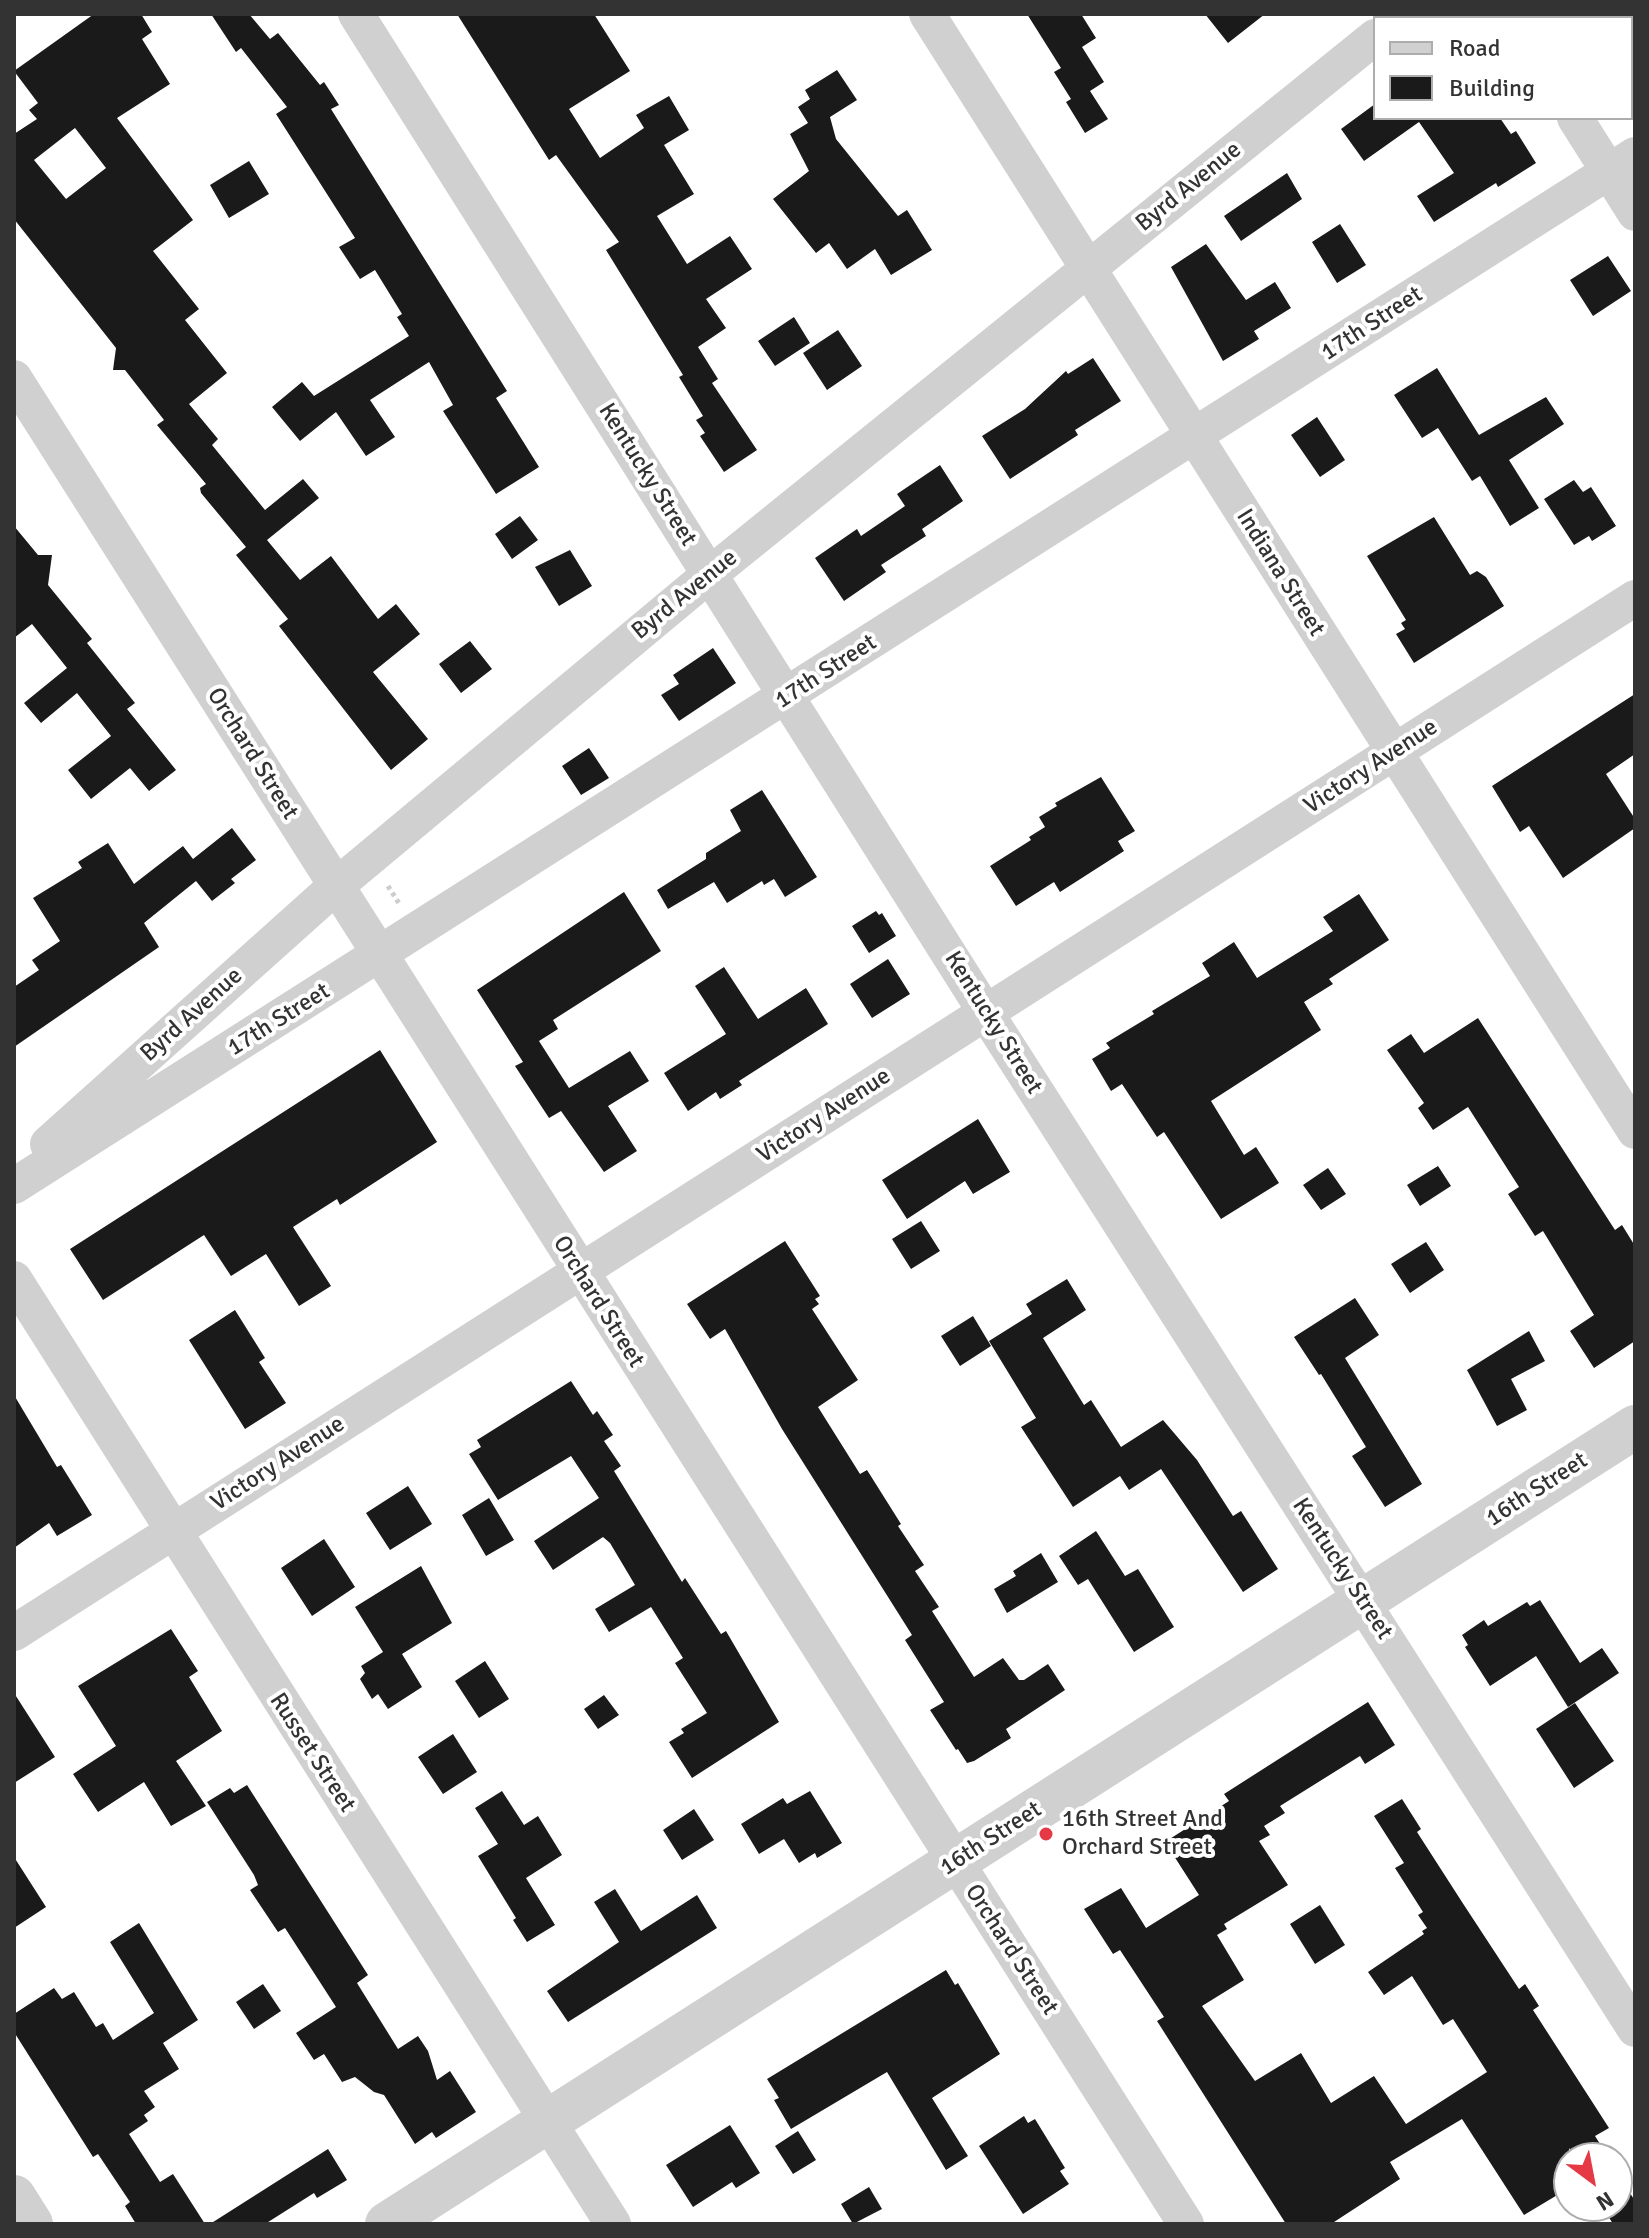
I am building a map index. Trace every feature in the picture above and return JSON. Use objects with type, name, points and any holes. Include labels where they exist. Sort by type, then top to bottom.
[{"type":"street","name":"Kentucky Street","points":[[356,14],[986,1013],[1635,2029]]},
{"type":"street","name":"Indiana Street","points":[[927,14],[1635,1131]]},
{"type":"street","name":"Byrd Avenue","points":[[14,1175],[336,886],[709,575],[1373,39]]},
{"type":"street","points":[[1577,120],[1622,164],[1635,213]]},
{"type":"street","name":"17th Street","points":[[14,1186],[379,957],[1622,164]]},
{"type":"street","name":"Orchard Street","points":[[14,378],[1186,2224]]},
{"type":"street","name":"Victory Avenue","points":[[14,1633],[1635,598]]},
{"type":"street","name":"Russet Street","points":[[14,1279],[172,1533],[613,2224]]},
{"type":"street","name":"16th Street","points":[[387,2224],[1635,1427]]},
{"type":"street","points":[[14,2197],[31,2224]]},
{"type":"building","points":[[94,14],[141,14],[152,32],[142,39],[170,84],[117,118],[193,220],[153,251],[199,309],[185,320],[227,373],[189,404],[218,439],[212,445],[265,510],[303,479],[319,498],[267,540],[300,580],[331,556],[378,619],[396,604],[420,634],[373,672],[428,739],[391,770],[279,626],[288,619],[236,555],[246,547],[201,493],[200,488],[206,484],[157,425],[164,420],[125,370],[113,370],[116,348],[14,219],[14,134],[37,119],[29,110],[38,103],[14,71]],"holes":[[[75,128],[106,168],[66,199],[34,160]]]},
{"type":"building","points":[[211,14],[249,14],[270,39],[278,33],[320,85],[324,82],[339,105],[331,109],[507,391],[496,398],[539,467],[496,494],[443,411],[453,405],[429,362],[370,400],[395,437],[366,456],[336,412],[300,441],[272,407],[302,382],[314,396],[409,336],[397,317],[402,314],[375,270],[360,279],[339,247],[355,238],[276,114],[287,107],[241,48],[236,52]]},
{"type":"building","points":[[457,14],[594,14],[630,71],[569,109],[600,158],[644,128],[636,115],[669,96],[689,130],[664,145],[694,194],[657,216],[687,264],[730,236],[752,269],[706,299],[726,328],[698,347],[718,379],[712,383],[757,450],[724,472],[700,436],[705,433],[696,420],[703,416],[679,377],[683,375],[606,250],[619,242],[556,155],[549,160]]},
{"type":"building","points":[[1027,14],[1081,14],[1096,38],[1082,47],[1104,82],[1090,91],[1108,119],[1085,133],[1066,102],[1071,99],[1054,72],[1061,68]]},
{"type":"building","points":[[1205,14],[1265,14],[1228,43]]},
{"type":"building","points":[[837,70],[857,100],[830,117],[836,139],[898,216],[907,210],[932,250],[891,275],[875,249],[847,269],[829,243],[816,253],[773,199],[809,171],[790,134],[808,123],[798,107],[810,99],[805,90]]},
{"type":"building","points":[[1373,105],[1373,120],[1501,120],[1511,134],[1516,131],[1536,163],[1498,187],[1496,183],[1434,222],[1417,196],[1454,173],[1419,122],[1364,161],[1341,129]]},
{"type":"building","points":[[249,161],[269,194],[229,218],[210,185]]},
{"type":"building","points":[[1287,173],[1302,199],[1241,241],[1224,216]]},
{"type":"building","points":[[1340,224],[1366,265],[1337,283],[1312,242]]},
{"type":"building","points":[[1206,244],[1246,300],[1275,282],[1291,308],[1254,331],[1259,339],[1223,361],[1171,267]]},
{"type":"building","points":[[1608,256],[1631,291],[1593,316],[1570,280]]},
{"type":"building","points":[[794,317],[810,343],[775,366],[758,341]]},
{"type":"building","points":[[838,330],[862,366],[827,390],[803,353]]},
{"type":"building","points":[[1093,358],[1121,401],[1075,430],[1078,435],[1010,479],[982,436],[1025,409],[1066,371],[1068,374]]},
{"type":"building","points":[[1437,368],[1479,435],[1546,397],[1564,424],[1509,460],[1539,508],[1510,526],[1480,476],[1472,481],[1438,428],[1422,438],[1394,395]]},
{"type":"building","points":[[1317,417],[1345,460],[1320,477],[1291,435]]},
{"type":"building","points":[[940,465],[963,501],[922,529],[926,536],[881,565],[886,572],[844,601],[815,558],[857,529],[861,536],[905,506],[897,494]]},
{"type":"building","points":[[1574,480],[1583,492],[1591,487],[1616,526],[1592,541],[1589,536],[1574,545],[1544,499]]},
{"type":"building","points":[[520,516],[538,540],[512,559],[495,534]]},
{"type":"building","points":[[1434,517],[1470,575],[1477,571],[1486,577],[1504,606],[1414,663],[1396,634],[1405,629],[1401,623],[1406,620],[1367,556]]},
{"type":"building","points":[[14,526],[38,555],[52,555],[48,585],[92,639],[87,643],[135,703],[127,709],[176,770],[149,791],[130,768],[91,799],[68,770],[111,736],[77,693],[41,723],[24,703],[67,668],[32,624],[14,638]]},
{"type":"building","points":[[570,550],[592,586],[559,606],[535,567]]},
{"type":"building","points":[[470,641],[492,669],[461,693],[439,664]]},
{"type":"building","points":[[713,648],[736,683],[679,721],[661,695],[679,684],[673,675]]},
{"type":"building","points":[[1635,694],[1635,754],[1606,774],[1635,819],[1635,828],[1563,878],[1529,826],[1520,832],[1492,786]]},
{"type":"building","points":[[589,748],[609,778],[581,795],[562,766]]},
{"type":"building","points":[[1101,777],[1135,831],[1118,841],[1124,851],[1060,892],[1054,882],[1016,906],[990,866],[1031,840],[1029,837],[1045,827],[1039,817],[1057,806],[1055,803]]},
{"type":"building","points":[[762,790],[817,877],[785,897],[774,879],[764,885],[762,881],[727,903],[714,882],[668,909],[657,890],[706,859],[706,853],[741,831],[730,810]]},
{"type":"building","points":[[232,828],[256,860],[231,879],[235,883],[212,901],[196,881],[144,923],[159,947],[14,1047],[14,987],[39,970],[32,960],[60,941],[33,898],[82,868],[78,862],[108,843],[134,884],[183,846],[193,859]]},
{"type":"building","points":[[624,892],[661,951],[553,1020],[558,1029],[539,1041],[569,1088],[630,1051],[649,1081],[608,1106],[637,1151],[604,1172],[561,1111],[549,1118],[515,1066],[523,1062],[477,990]]},
{"type":"building","points":[[1359,894],[1389,940],[1329,979],[1333,984],[1304,1002],[1321,1030],[1211,1101],[1244,1155],[1256,1147],[1279,1183],[1221,1219],[1164,1132],[1157,1137],[1122,1084],[1111,1091],[1092,1059],[1110,1048],[1106,1043],[1210,976],[1202,963],[1234,942],[1257,978],[1333,931],[1323,917]]},
{"type":"building","points":[[876,911],[879,915],[882,913],[896,936],[869,953],[852,926]]},
{"type":"building","points":[[888,959],[910,994],[872,1018],[850,984]]},
{"type":"building","points":[[724,967],[758,1019],[806,988],[828,1024],[739,1081],[742,1085],[720,1099],[716,1092],[688,1111],[664,1073],[726,1034],[695,986]]},
{"type":"building","points":[[1478,1018],[1615,1230],[1622,1225],[1635,1246],[1635,1341],[1594,1368],[1570,1331],[1594,1315],[1543,1231],[1535,1236],[1508,1194],[1519,1187],[1468,1107],[1433,1130],[1418,1108],[1424,1103],[1387,1050],[1411,1034],[1424,1053]]},
{"type":"building","points":[[380,1050],[437,1142],[340,1205],[337,1199],[293,1227],[331,1286],[299,1306],[266,1254],[231,1276],[204,1235],[103,1300],[70,1249]]},
{"type":"building","points":[[978,1119],[1010,1172],[973,1194],[965,1181],[907,1219],[882,1180]]},
{"type":"building","points":[[1438,1166],[1451,1186],[1420,1206],[1407,1185]]},
{"type":"building","points":[[1328,1168],[1346,1194],[1321,1210],[1303,1185]]},
{"type":"building","points":[[921,1221],[940,1251],[911,1269],[892,1239]]},
{"type":"building","points":[[785,1241],[820,1296],[815,1299],[819,1304],[812,1309],[858,1380],[818,1407],[860,1474],[867,1470],[924,1565],[915,1571],[939,1607],[932,1611],[974,1677],[1003,1658],[1019,1680],[1024,1680],[1048,1664],[1065,1690],[1006,1729],[1011,1738],[974,1761],[967,1763],[930,1710],[944,1702],[905,1640],[912,1635],[782,1429],[725,1329],[710,1339],[687,1304]]},
{"type":"building","points":[[1426,1242],[1444,1270],[1410,1293],[1391,1264]]},
{"type":"building","points":[[1067,1279],[1086,1310],[1043,1338],[1084,1405],[1091,1400],[1121,1447],[1163,1420],[1197,1460],[1233,1516],[1241,1511],[1278,1569],[1243,1592],[1161,1469],[1129,1490],[1120,1476],[1073,1507],[1021,1427],[1036,1418],[989,1341],[1032,1314],[1026,1304]]},
{"type":"building","points":[[1355,1298],[1379,1335],[1345,1358],[1422,1484],[1385,1507],[1352,1456],[1366,1447],[1294,1337]]},
{"type":"building","points":[[235,1310],[265,1358],[259,1362],[286,1403],[245,1429],[189,1340]]},
{"type":"building","points":[[973,1316],[991,1346],[960,1366],[941,1336]]},
{"type":"building","points":[[1529,1331],[1545,1361],[1511,1379],[1527,1410],[1497,1426],[1467,1370]]},
{"type":"building","points":[[571,1381],[593,1415],[597,1411],[613,1435],[604,1441],[621,1466],[614,1471],[682,1582],[685,1578],[721,1634],[726,1631],[779,1722],[692,1778],[669,1742],[684,1733],[681,1729],[707,1713],[675,1663],[683,1658],[651,1607],[609,1632],[595,1609],[635,1585],[610,1543],[603,1537],[553,1570],[534,1541],[599,1498],[571,1456],[498,1500],[469,1454],[481,1447],[477,1440]]},
{"type":"building","points":[[14,1395],[57,1467],[61,1465],[92,1515],[57,1536],[49,1523],[14,1548]]},
{"type":"building","points":[[408,1486],[432,1524],[390,1550],[366,1513]]},
{"type":"building","points":[[489,1498],[514,1540],[486,1556],[462,1515]]},
{"type":"building","points":[[1096,1531],[1125,1576],[1138,1569],[1174,1627],[1134,1652],[1088,1579],[1078,1585],[1059,1556]]},
{"type":"building","points":[[324,1539],[355,1587],[312,1616],[281,1568]]},
{"type":"building","points":[[1041,1553],[1058,1582],[1007,1613],[994,1589],[1016,1576],[1013,1571]]},
{"type":"building","points":[[421,1566],[452,1623],[402,1654],[422,1687],[388,1709],[378,1694],[372,1699],[360,1679],[365,1673],[361,1666],[383,1652],[355,1607]]},
{"type":"building","points":[[1540,1600],[1580,1663],[1602,1648],[1619,1673],[1568,1707],[1536,1656],[1490,1686],[1465,1647],[1468,1645],[1462,1635],[1484,1620],[1488,1626],[1527,1602],[1530,1606]]},
{"type":"building","points":[[171,1629],[198,1671],[189,1677],[222,1731],[176,1761],[206,1806],[171,1826],[144,1782],[98,1812],[73,1774],[116,1746],[78,1686]]},
{"type":"building","points":[[485,1661],[509,1699],[479,1718],[455,1681]]},
{"type":"building","points":[[14,1693],[55,1757],[14,1783]]},
{"type":"building","points":[[604,1695],[619,1715],[598,1729],[584,1709]]},
{"type":"building","points":[[1368,1702],[1395,1745],[1365,1764],[1360,1756],[1280,1806],[1285,1813],[1264,1826],[1270,1835],[1259,1841],[1288,1885],[1224,1924],[1227,1929],[1217,1935],[1244,1980],[1202,2006],[1255,2081],[1301,2053],[1331,2103],[1374,2076],[1406,2124],[1487,2072],[1453,2019],[1443,2025],[1412,1976],[1384,1995],[1368,1972],[1424,1934],[1422,1931],[1427,1928],[1418,1915],[1423,1912],[1395,1868],[1404,1863],[1374,1816],[1402,1799],[1421,1829],[1417,1832],[1519,1989],[1525,1984],[1539,2006],[1533,2010],[1609,2128],[1595,2136],[1599,2142],[1553,2142],[1553,2198],[1524,2215],[1462,2119],[1390,2162],[1400,2179],[1331,2224],[1286,2224],[1157,2021],[1164,2017],[1120,1950],[1113,1954],[1084,1909],[1121,1888],[1146,1928],[1199,1895],[1165,1842],[1229,1801],[1224,1794]]},
{"type":"building","points":[[1575,1703],[1614,1761],[1574,1788],[1536,1729]]},
{"type":"building","points":[[453,1734],[477,1772],[443,1794],[418,1757]]},
{"type":"building","points":[[247,1785],[368,1975],[357,1983],[398,2049],[418,2036],[428,2051],[437,2080],[450,2071],[476,2112],[436,2138],[432,2132],[415,2144],[384,2095],[374,2092],[355,2077],[342,2082],[324,2054],[314,2060],[296,2033],[336,2007],[285,1928],[278,1932],[250,1890],[258,1885],[254,1875],[207,1802],[230,1788],[234,1793]]},
{"type":"building","points":[[502,1791],[524,1825],[538,1816],[562,1855],[526,1878],[555,1925],[527,1942],[478,1856],[498,1844],[475,1808]]},
{"type":"building","points":[[810,1791],[842,1843],[817,1858],[815,1853],[799,1863],[784,1839],[759,1854],[741,1824],[783,1798],[787,1804]]},
{"type":"building","points":[[694,1809],[714,1840],[682,1860],[663,1830]]},
{"type":"building","points":[[14,1857],[46,1907],[14,1928]]},
{"type":"building","points":[[615,1889],[641,1931],[697,1895],[717,1928],[568,2022],[547,1991],[619,1942],[594,1902]]},
{"type":"building","points":[[1320,1905],[1345,1945],[1315,1964],[1290,1924]]},
{"type":"building","points":[[139,1923],[198,2020],[163,2043],[179,2069],[144,2091],[155,2107],[144,2115],[148,2121],[129,2134],[160,2182],[173,2174],[205,2224],[136,2224],[125,2206],[130,2202],[98,2154],[93,2157],[14,2032],[14,2014],[54,1988],[62,1999],[74,1992],[96,2027],[103,2023],[113,2040],[154,2013],[110,1942]]},
{"type":"building","points":[[946,1970],[955,1985],[958,1983],[1000,2054],[932,2098],[968,2156],[946,2170],[887,2072],[791,2129],[774,2100],[779,2098],[767,2079]]},
{"type":"building","points":[[263,1984],[281,2011],[254,2029],[236,2002]]},
{"type":"building","points":[[1024,2116],[1028,2123],[1035,2119],[1065,2168],[1060,2171],[1069,2184],[1023,2214],[979,2146]]},
{"type":"building","points":[[730,2125],[760,2173],[736,2188],[732,2182],[693,2207],[666,2165]]},
{"type":"building","points":[[798,2131],[816,2160],[793,2174],[775,2146]]},
{"type":"building","points":[[328,2149],[347,2180],[317,2198],[314,2193],[265,2224],[210,2224]]},
{"type":"building","points":[[869,2187],[882,2209],[853,2224],[841,2204]]},
{"type":"building","points":[[1633,2198],[1635,2224],[1613,2224],[1633,2222]]},
{"type":"place","name":"16th Street And Orchard Street","points":[[1046,1834]]}]
